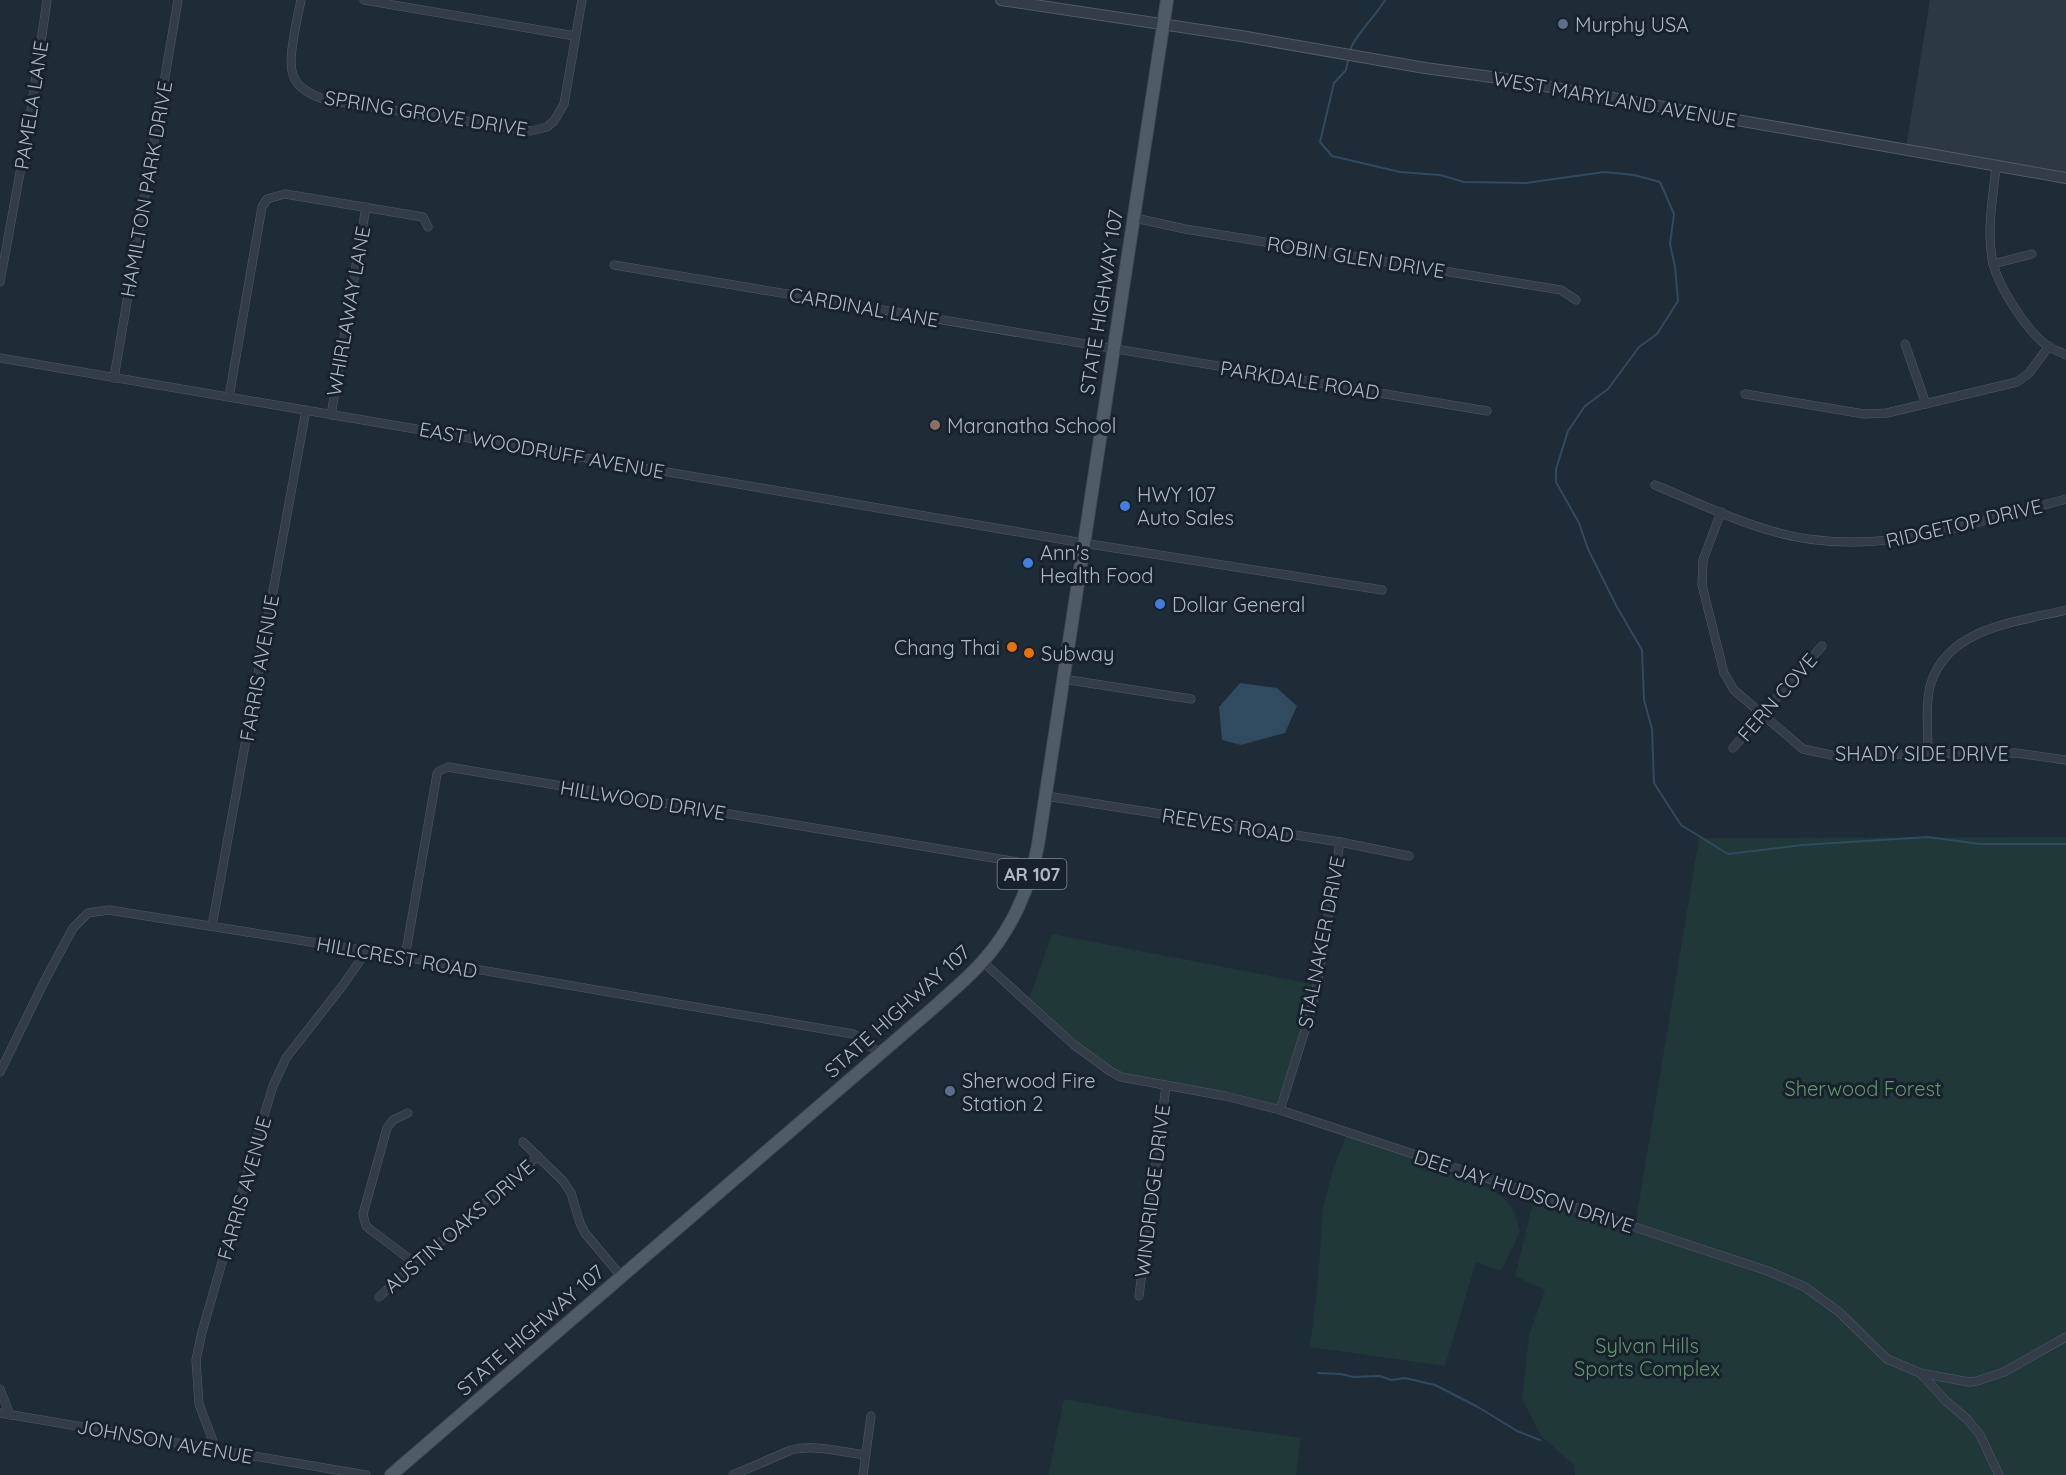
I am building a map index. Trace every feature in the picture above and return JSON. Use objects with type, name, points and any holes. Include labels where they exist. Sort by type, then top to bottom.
[{"type":"main road","name":"STATE HIGHWAY 107","points":[[391,1475],[545,1344],[983,962],[1010,923],[1035,865],[1167,0]]},
{"type":"street","name":"PAMELA LANE","points":[[0,282],[30,118],[47,0]]},
{"type":"street","name":"HAMILTON PARK DRIVE","points":[[114,378],[178,0]]},
{"type":"street","name":"SPRING GROVE DRIVE","points":[[302,0],[290,67],[296,83],[309,93],[326,100],[525,131],[547,127],[561,113],[582,0]]},
{"type":"street","points":[[364,0],[575,36]]},
{"type":"street","name":"WEST MARYLAND AVENUE","points":[[1001,0],[1511,80],[2066,178]]},
{"type":"street","points":[[1996,167],[1990,220],[1993,264],[2013,305],[2034,333],[2049,346],[2066,355]]},
{"type":"street","points":[[229,397],[262,207],[267,199],[285,194],[366,207],[423,217],[428,227]]},
{"type":"street","name":"WHIRLAWAY LANE","points":[[331,415],[366,207]]},
{"type":"street","name":"ROBIN GLEN DRIVE","points":[[1135,218],[1206,233],[1561,290],[1576,300]]},
{"type":"street","points":[[1993,264],[2032,254]]},
{"type":"street","name":"CARDINAL LANE","points":[[614,265],[1113,350]]},
{"type":"street","points":[[1905,344],[1926,404]]},
{"type":"street","points":[[1745,394],[1864,414],[1887,413],[2017,382],[2029,374],[2049,346]]},
{"type":"street","name":"PARKDALE ROAD","points":[[1113,350],[1487,411]]},
{"type":"street","name":"EAST WOODRUFF AVENUE","points":[[0,358],[1083,543],[1382,590]]},
{"type":"street","name":"FARRIS AVENUE","points":[[212,926],[306,410]]},
{"type":"street","name":"RIDGETOP DRIVE","points":[[1655,485],[1779,533],[1849,543],[1918,536],[2066,500]]},
{"type":"street","name":"SHADY SIDE DRIVE","points":[[1721,512],[1703,560],[1702,585],[1725,673],[1734,690],[1803,749],[1831,755],[1928,752],[2016,753],[2066,760]]},
{"type":"street","points":[[1928,752],[1930,685],[1939,663],[1960,643],[1985,630],[2066,610]]},
{"type":"street","name":"FERN COVE","points":[[1733,748],[1822,646]]},
{"type":"street","points":[[1063,679],[1191,699]]},
{"type":"street","name":"HILLWOOD DRIVE","points":[[405,957],[437,774],[448,767],[1035,865]]},
{"type":"street","name":"REEVES ROAD","points":[[1046,796],[1340,842],[1409,856]]},
{"type":"street","name":"STALNAKER DRIVE","points":[[1280,1110],[1317,985],[1340,842]]},
{"type":"street","name":"HILLCREST ROAD","points":[[0,1072],[74,928],[88,913],[109,910],[405,957],[853,1034],[879,1054]]},
{"type":"street","name":"FARRIS AVENUE","points":[[216,1449],[199,1404],[196,1360],[266,1108],[275,1080],[286,1058],[366,952]]},
{"type":"street","name":"DEE JAY HUDSON DRIVE","points":[[983,962],[1090,1058],[1121,1077],[1226,1096],[1280,1110],[1768,1271],[1805,1287],[1839,1312],[1887,1359],[1920,1373],[1969,1382],[1977,1381],[2004,1372],[2066,1337]]},
{"type":"street","name":"WINDRIDGE DRIVE","points":[[1139,1296],[1166,1086]]},
{"type":"street","points":[[408,1113],[393,1120],[387,1128],[363,1214],[366,1226],[370,1230],[416,1264]]},
{"type":"street","name":"AUSTIN OAKS DRIVE","points":[[523,1142],[563,1181],[572,1193],[585,1233],[621,1276]]},
{"type":"street","name":"AUSTIN OAKS DRIVE","points":[[379,1296],[538,1156]]},
{"type":"street","points":[[1920,1373],[1980,1435],[1999,1475]]},
{"type":"street","points":[[0,1389],[10,1415]]},
{"type":"street","name":"JOHNSON AVENUE","points":[[0,1413],[366,1475]]},
{"type":"street","points":[[863,1475],[871,1416]]},
{"type":"street","points":[[733,1475],[791,1450],[801,1448],[811,1447],[865,1455]]},
{"type":"shaded area","points":[[1930,0],[2066,0],[2066,173],[1906,147]]},
{"type":"green space","name":"Sherwood Forest","points":[[2066,837],[2066,1335],[1981,1379],[2066,1337],[2066,1475],[1575,1475],[1575,1466],[1541,1436],[1522,1399],[1529,1335],[1545,1290],[1515,1276],[1535,1195],[1635,1227],[1699,838]]},
{"type":"green space","points":[[1052,934],[1317,985],[1280,1110],[1110,1071],[1028,1002]]},
{"type":"green space","points":[[1347,1133],[1488,1188],[1506,1200],[1516,1217],[1520,1232],[1501,1271],[1476,1262],[1445,1366],[1310,1347],[1318,1282],[1323,1207],[1333,1170]]},
{"type":"green space","points":[[1064,1399],[1189,1422],[1301,1438],[1296,1475],[1048,1475]]},
{"type":"water","points":[[1240,683],[1277,688],[1297,706],[1285,733],[1241,745],[1222,740],[1219,707]]},
{"type":"waterway","points":[[1350,51],[1355,39],[1385,0]]},
{"type":"waterway","points":[[1348,60],[1346,70],[1334,83],[1320,142],[1332,156],[1400,172],[1440,175],[1464,182],[1526,183],[1604,172],[1634,175],[1660,182],[1674,214],[1670,244],[1678,301],[1657,334],[1639,347],[1608,389],[1585,406],[1568,431],[1556,469],[1556,482],[1579,523],[1588,549],[1617,607],[1642,650],[1644,700],[1652,729],[1654,783],[1681,825],[1728,854],[1802,845],[1928,837],[1980,844],[2066,844]]},
{"type":"waterway","points":[[1318,1373],[1353,1377],[1380,1376],[1391,1380],[1405,1378],[1435,1385],[1478,1407],[1517,1431],[1540,1440]]},
{"type":"place","name":"Murphy USA","points":[[1563,24]]},
{"type":"place","name":"Maranatha School","points":[[935,425]]},
{"type":"place","name":"HWY 107 Auto Sales","points":[[1125,506]]},
{"type":"place","name":"Ann's Health Food","points":[[1028,563]]},
{"type":"place","name":"Dollar General","points":[[1160,604]]},
{"type":"place","name":"Chang Thai","points":[[1012,647]]},
{"type":"place","name":"Subway","points":[[1029,653]]},
{"type":"place","name":"Sherwood Fire Station 2","points":[[950,1091]]},
{"type":"park label","name":"Sylvan Hills Sports Complex","points":[[1647,1356]]}]
